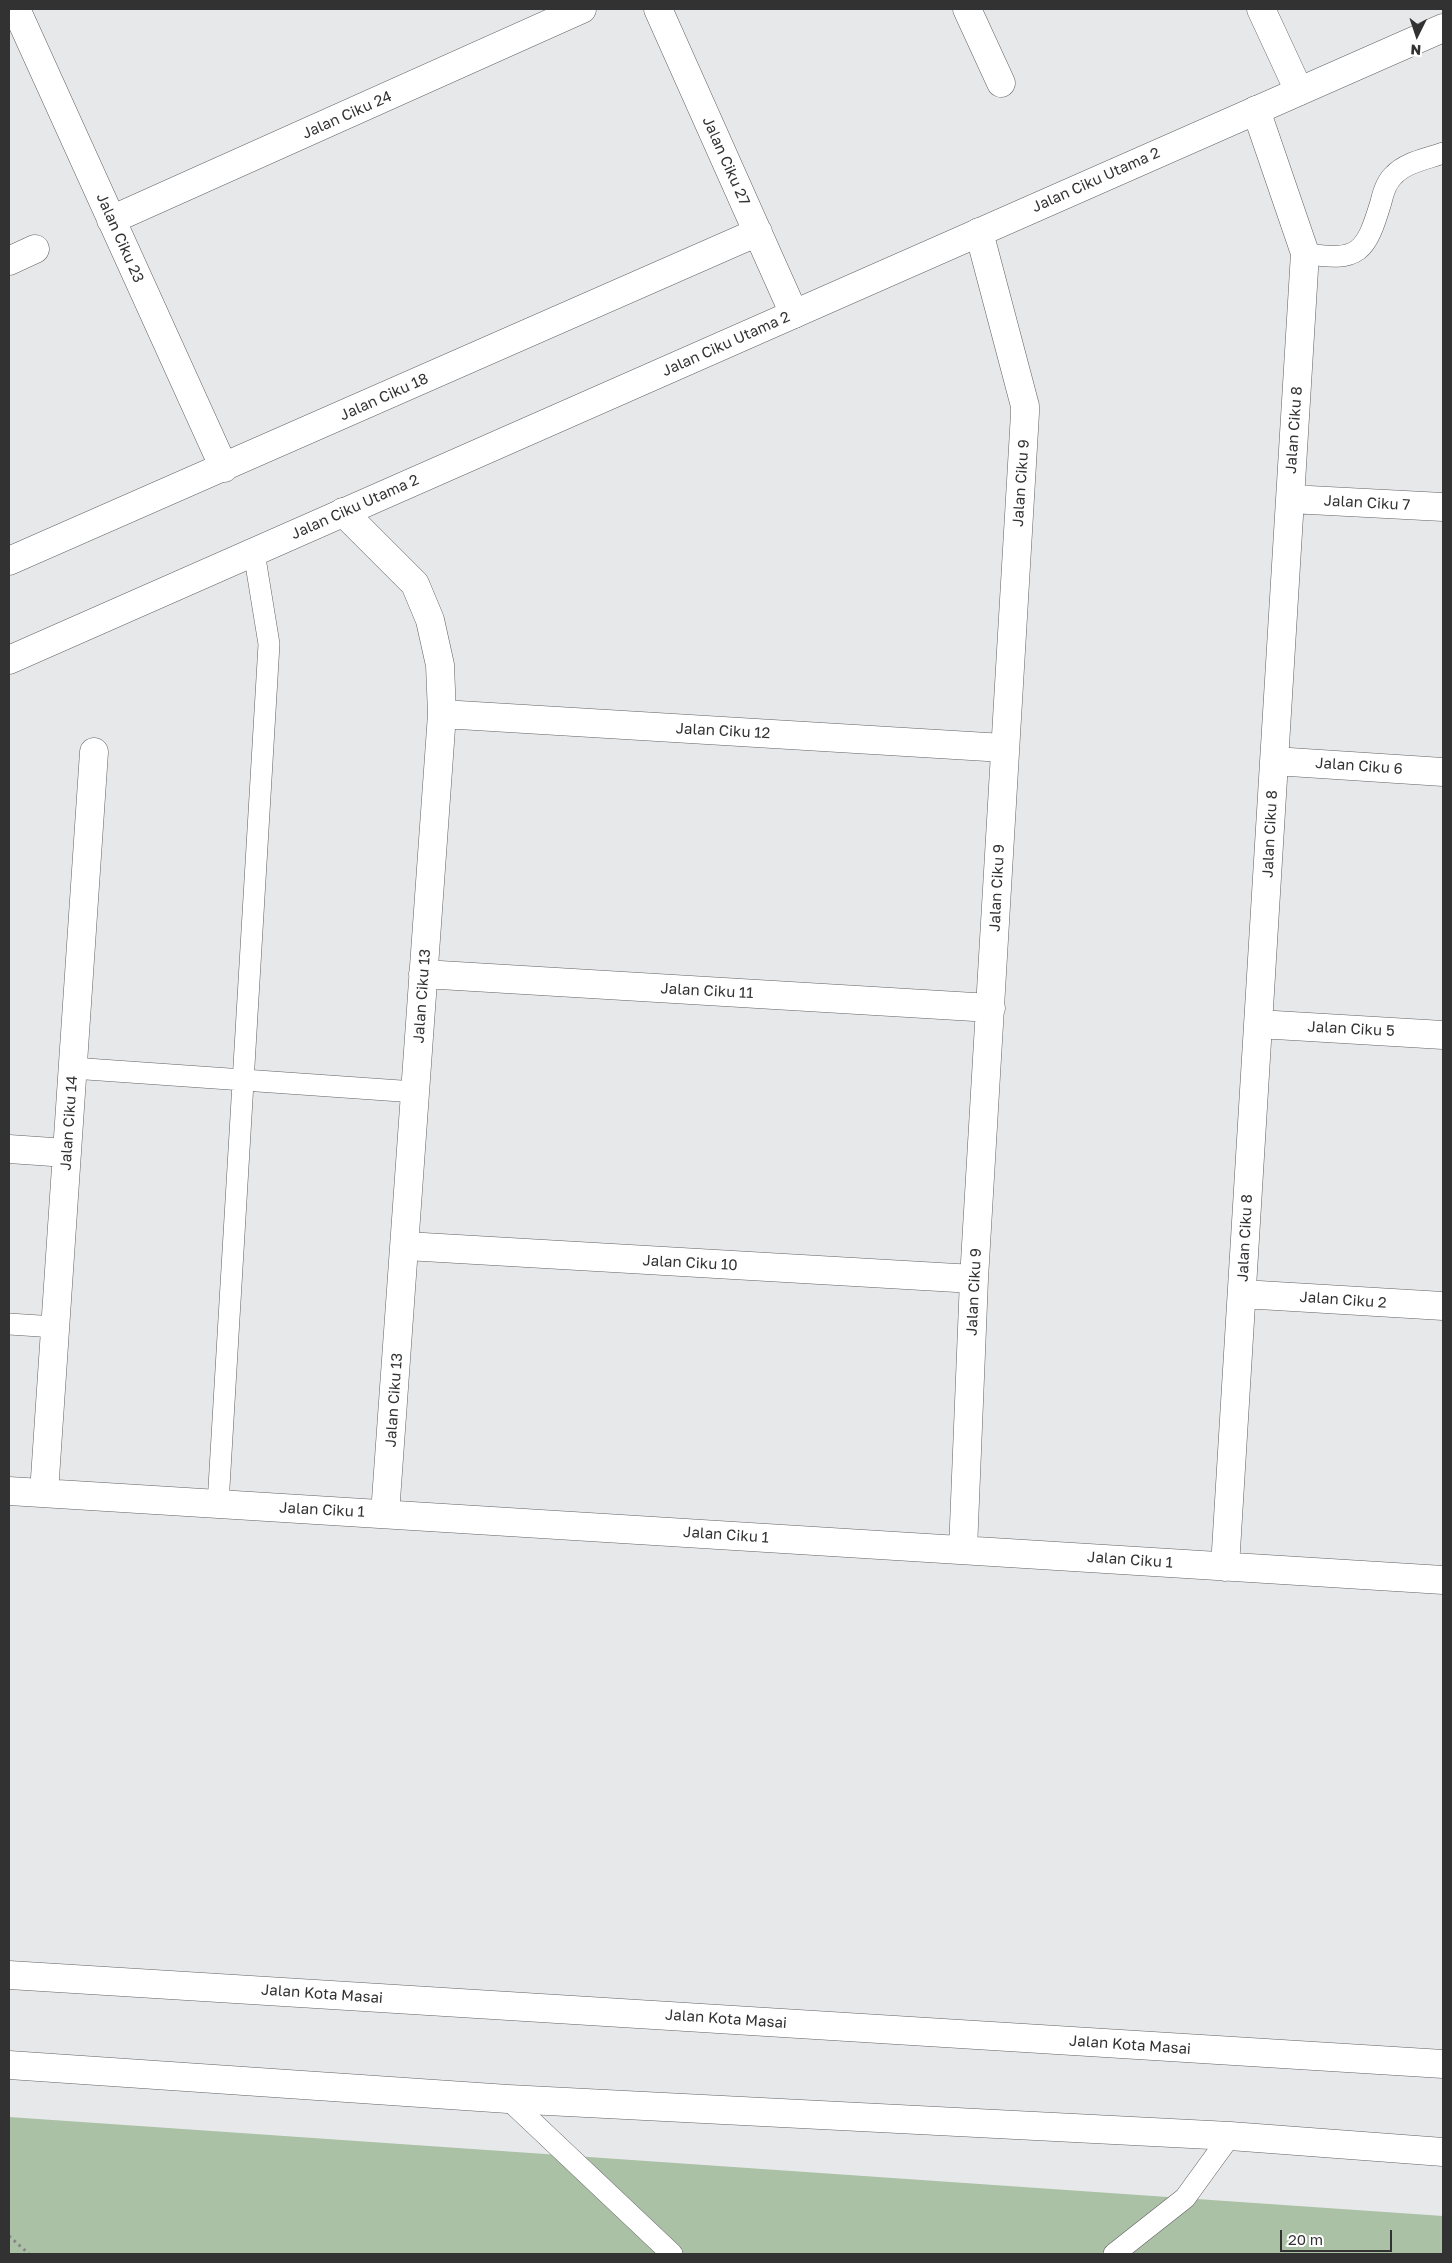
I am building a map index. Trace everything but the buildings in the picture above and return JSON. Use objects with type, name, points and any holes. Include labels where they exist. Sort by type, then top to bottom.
[{"type":"street","name":"Jalan Ciku 23","points":[[16,9],[224,468]]},
{"type":"street","name":"Jalan Ciku 24","points":[[111,220],[582,9]]},
{"type":"street","name":"Jalan Ciku 27","points":[[658,9],[794,314]]},
{"type":"street","points":[[967,9],[1000,82]]},
{"type":"street","points":[[1263,9],[1299,91]]},
{"type":"street","name":"Jalan Ciku Utama 2","points":[[9,660],[1443,28]]},
{"type":"street","name":"Jalan Ciku 8","points":[[1226,1567],[1305,253],[1256,110]]},
{"type":"street","name":"Jalan Ciku 18","points":[[9,561],[758,232]]},
{"type":"street","name":"Jalan Ciku 9","points":[[963,1550],[974,1279],[1025,406],[979,232]]},
{"type":"street","points":[[9,261],[35,249]]},
{"type":"street","name":"Jalan Ciku 7","points":[[1290,499],[1443,507]]},
{"type":"street","name":"Jalan Ciku 13","points":[[342,512],[416,584],[430,620],[440,665],[442,714],[406,1246],[385,1514]]},
{"type":"street","name":"Jalan Ciku 12","points":[[442,714],[1004,748]]},
{"type":"street","name":"Jalan Ciku 14","points":[[44,1493],[94,752]]},
{"type":"street","name":"Jalan Ciku 6","points":[[1274,761],[1443,772]]},
{"type":"street","name":"Jalan Ciku 11","points":[[423,974],[991,1008]]},
{"type":"street","name":"Jalan Ciku 5","points":[[1258,1024],[1443,1034]]},
{"type":"street","points":[[9,1149],[67,1153]]},
{"type":"street","name":"Jalan Ciku 10","points":[[406,1246],[974,1279]]},
{"type":"street","name":"Jalan Ciku 2","points":[[1242,1294],[1443,1306]]},
{"type":"street","name":"Jalan Ciku 1","points":[[9,1491],[1443,1580]]},
{"type":"street","name":"Jalan Kota Masai","points":[[9,1975],[1443,2064]]},
{"type":"street","points":[[9,2065],[508,2099],[1230,2136],[1443,2152]]},
{"type":"lane","points":[[1305,253],[1328,257],[1342,257],[1356,252],[1366,242],[1384,191],[1393,175],[1409,165],[1443,153]]},
{"type":"lane","points":[[218,1504],[269,644],[254,552]]},
{"type":"lane","points":[[72,1068],[415,1092]]},
{"type":"lane","points":[[9,1324],[55,1327]]},
{"type":"lane","points":[[508,2099],[672,2254]]},
{"type":"lane","points":[[1114,2254],[1185,2198],[1230,2136]]},
{"type":"path","points":[[9,2236],[30,2254]]},
{"type":"green space","points":[[9,2117],[1443,2216],[1443,2254],[9,2254]]}]
